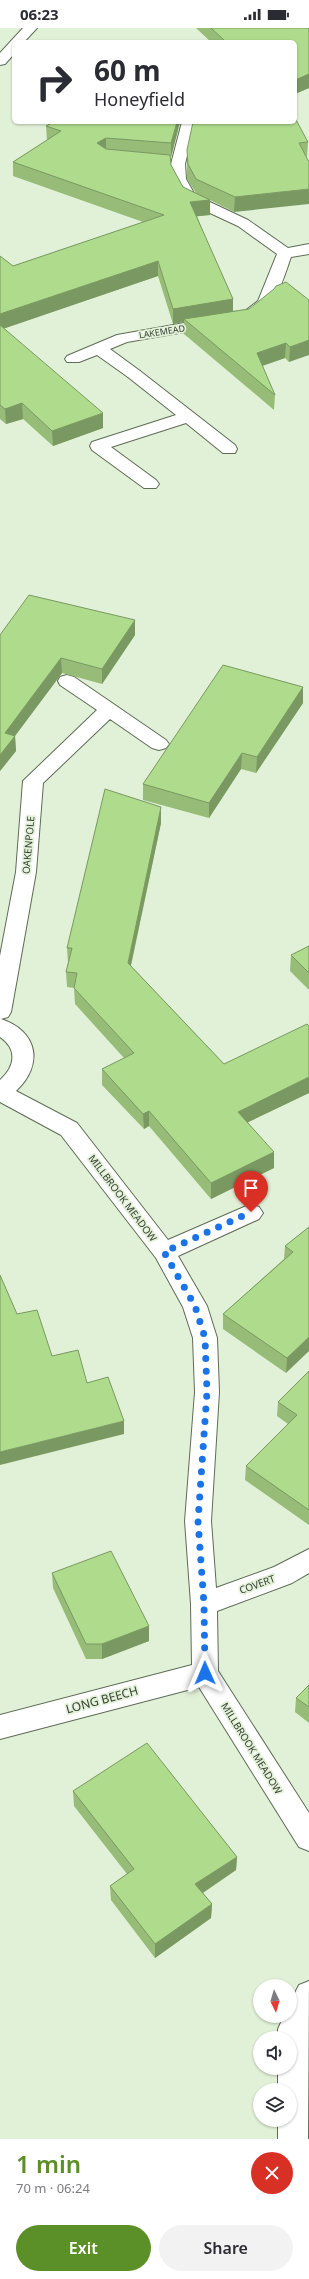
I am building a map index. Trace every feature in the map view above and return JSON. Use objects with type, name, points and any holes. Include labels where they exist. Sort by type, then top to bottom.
[{"type":"street","points":[[19,40],[30,28]]},
{"type":"street","points":[[0,61],[12,48]]},
{"type":"street","points":[[188,124],[171,163],[189,198],[243,223],[285,253],[309,249]]},
{"type":"street","name":"LAKEMEAD","points":[[73,359],[123,338],[242,319],[265,303],[285,253]]},
{"type":"street","points":[[98,348],[134,374],[229,449]]},
{"type":"street","points":[[150,484],[98,446],[188,417]]},
{"type":"street","points":[[67,681],[159,744]]},
{"type":"street","name":"OAKENPOLE","points":[[0,1012],[26,872],[33,782],[110,709]]},
{"type":"street","name":"MILLBROOK MEADOW","points":[[0,1027],[12,1033],[21,1044],[25,1057],[22,1070],[13,1082],[0,1092],[69,1129],[164,1252],[195,1306],[205,1338],[207,1392],[198,1521],[204,1604],[205,1673],[309,1838]]},
{"type":"street","points":[[164,1252],[251,1212]]},
{"type":"street","name":"COVERT","points":[[204,1604],[283,1575],[309,1560]]},
{"type":"street","name":"LONG BEECH","points":[[0,1727],[205,1673]]},
{"type":"street","points":[[293,2139],[293,2029],[309,1995]]},
{"type":"building","points":[[211,28],[309,28],[309,74],[297,79],[297,40],[224,40]]},
{"type":"building","points":[[297,122],[308,142],[299,143],[309,162],[309,189],[235,197],[196,179],[188,164],[187,150],[193,124],[297,124]]},
{"type":"building","points":[[50,124],[176,124],[171,143],[106,138],[97,143],[106,149],[170,155],[171,165],[183,187],[210,200],[190,202],[233,299],[173,309],[158,261],[0,314],[0,256],[13,266],[164,215],[13,162],[61,131],[46,126]]},
{"type":"building","points":[[286,282],[309,300],[309,340],[290,347],[286,343],[257,353],[275,395],[184,319],[249,309],[276,286]]},
{"type":"building","points":[[0,325],[103,413],[52,431],[22,403],[5,409],[0,405]]},
{"type":"building","points":[[29,595],[135,620],[102,669],[61,658],[5,733],[15,736],[0,755],[0,635]]},
{"type":"building","points":[[223,665],[303,687],[257,757],[242,753],[209,803],[143,784]]},
{"type":"building","points":[[105,789],[161,807],[128,963],[224,1064],[307,1024],[309,1026],[309,1077],[238,1112],[274,1152],[211,1183],[149,1111],[143,1114],[102,1069],[134,1053],[74,988],[77,973],[66,972],[72,948],[67,948]]},
{"type":"building","points":[[309,946],[309,973],[291,955]]},
{"type":"building","points":[[309,1227],[309,1337],[287,1358],[223,1314],[293,1252],[285,1246]]},
{"type":"building","points":[[0,1275],[17,1314],[37,1310],[52,1356],[78,1350],[87,1383],[108,1377],[124,1421],[0,1452]]},
{"type":"building","points":[[309,1371],[309,1510],[246,1466],[297,1415],[278,1402]]},
{"type":"building","points":[[111,1551],[149,1626],[102,1644],[86,1644],[52,1573]]},
{"type":"building","points":[[309,1685],[309,1707],[296,1698]]},
{"type":"building","points":[[147,1743],[237,1857],[195,1884],[212,1904],[155,1944],[110,1886],[134,1869],[73,1791]]},
{"type":"route","points":[[205,1673],[204,1604],[198,1521],[207,1392],[205,1338],[195,1306],[164,1252],[251,1212]]}]
